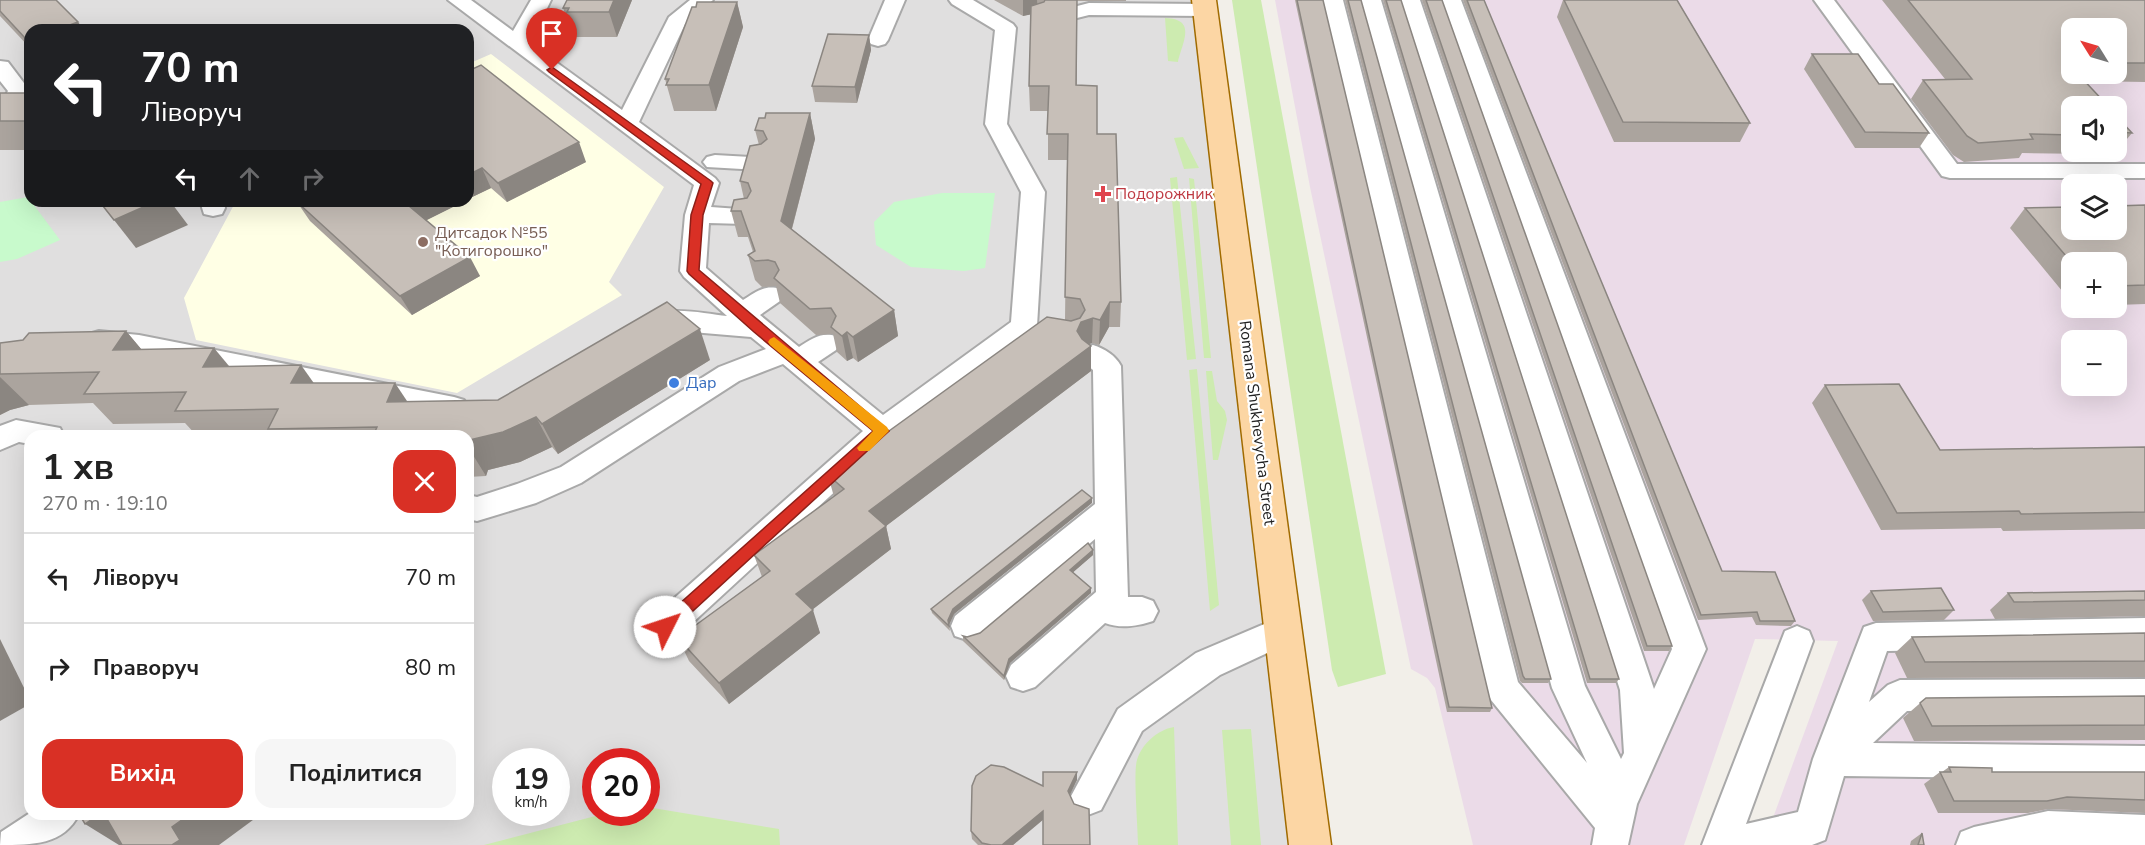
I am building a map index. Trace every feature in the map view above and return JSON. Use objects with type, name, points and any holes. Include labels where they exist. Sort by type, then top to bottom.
[{"type":"main road","name":"Romana Shukhevycha Street","points":[[1205,5],[1310,845]]},
{"type":"lane","points":[[458,0],[627,124],[715,163],[759,163]]},
{"type":"lane","points":[[515,42],[531,21],[541,0]]},
{"type":"lane","points":[[627,124],[676,21],[703,0]]},
{"type":"lane","points":[[878,40],[895,0]]},
{"type":"lane","points":[[665,627],[882,431],[1035,328],[1034,192],[996,124],[1016,26],[959,0]]},
{"type":"lane","points":[[1333,0],[1503,689],[1615,821]]},
{"type":"lane","points":[[1371,0],[1569,688],[1615,821]]},
{"type":"lane","points":[[1410,0],[1637,690],[1641,754]]},
{"type":"lane","points":[[1451,0],[1689,649],[1641,754],[1615,821]]},
{"type":"lane","points":[[1824,0],[1950,171],[2145,171]]},
{"type":"lane","points":[[1074,8],[1205,5]]},
{"type":"lane","points":[[0,67],[20,91],[14,104]]},
{"type":"lane","points":[[715,163],[697,215],[693,271],[882,431]]},
{"type":"lane","points":[[697,215],[744,216]]},
{"type":"lane","points":[[750,321],[771,295]]},
{"type":"lane","points":[[628,342],[664,320],[750,321]]},
{"type":"lane","points":[[75,341],[105,341],[139,345],[375,394],[465,410],[477,410]]},
{"type":"lane","points":[[474,508],[525,494],[571,475],[729,374],[792,357],[826,343]]},
{"type":"lane","points":[[1093,356],[1107,366],[1112,612],[1142,611]]},
{"type":"lane","points":[[0,439],[16,431],[24,432]]},
{"type":"lane","points":[[967,626],[1110,508]]},
{"type":"lane","points":[[1023,676],[1112,597]]},
{"type":"lane","points":[[1088,798],[1130,720],[1208,664],[1283,630]]},
{"type":"lane","points":[[1734,845],[1812,827],[1831,759],[1876,637],[2145,632]]},
{"type":"lane","points":[[1720,845],[1797,641]]},
{"type":"lane","points":[[1831,759],[1900,696],[2145,694]]},
{"type":"lane","points":[[1831,759],[2145,763]]},
{"type":"lane","points":[[14,845],[52,820]]},
{"type":"lane","points":[[1974,845],[2048,829],[2145,833]]},
{"type":"shaded area","points":[[0,0],[1204,0],[1310,845],[0,845]]},
{"type":"shaded area","points":[[1275,0],[2145,0],[2145,845],[1763,845],[1838,641],[1755,639],[1684,845],[1473,845],[1435,688],[1427,678],[1411,669],[1310,187]]},
{"type":"shaded area","name":"Дитсадок №55 \"Котигорошко\"","points":[[491,54],[664,187],[609,282],[622,295],[457,393],[196,340],[184,298],[233,207],[474,207],[474,61]]},
{"type":"green space","points":[[1232,0],[1261,0],[1386,674],[1338,687],[1332,670]]},
{"type":"green space","points":[[1165,18],[1175,19],[1184,27],[1185,39],[1178,62],[1168,61]]},
{"type":"green space","points":[[1183,137],[1199,168],[1184,169],[1174,138]]},
{"type":"green space","points":[[1177,177],[1196,359],[1187,360],[1170,178]]},
{"type":"green space","points":[[1189,178],[1194,179],[1211,358],[1204,358]]},
{"type":"green space","points":[[942,193],[995,193],[985,268],[964,271],[911,267],[876,245],[874,222],[894,202]]},
{"type":"green space","points":[[24,198],[24,207],[35,207],[60,240],[17,259],[0,262],[0,202]]},
{"type":"green space","points":[[1197,369],[1219,605],[1210,611],[1189,370]]},
{"type":"green space","points":[[1206,371],[1212,371],[1217,401],[1225,411],[1227,420],[1218,460],[1213,460]]},
{"type":"green space","points":[[1174,727],[1178,845],[1138,845],[1137,760],[1142,749],[1151,739],[1162,731]]},
{"type":"green space","points":[[1251,729],[1261,845],[1231,845],[1222,730]]},
{"type":"green space","points":[[660,809],[779,829],[780,845],[484,845],[557,826],[570,826],[570,823],[582,820],[582,826],[660,826]]},
{"type":"building","points":[[0,0],[56,0],[78,22],[24,24],[24,37],[0,11]]},
{"type":"building","points":[[567,0],[614,0],[609,12],[567,12],[569,8],[563,8]]},
{"type":"building","points":[[1045,0],[1077,0],[1076,85],[1097,86],[1097,134],[1116,134],[1121,302],[1110,302],[1100,320],[1093,318],[1081,322],[1077,331],[1082,339],[1091,346],[869,511],[886,526],[796,594],[813,610],[719,683],[678,638],[770,571],[754,555],[844,489],[828,475],[1047,317],[1071,321],[1080,318],[1085,310],[1080,299],[1065,297],[1068,134],[1047,134],[1049,86],[1029,86],[1031,6]]},
{"type":"building","points":[[1297,0],[1323,0],[1492,708],[1449,707]]},
{"type":"building","points":[[1348,0],[1361,0],[1551,679],[1525,679],[1523,676]]},
{"type":"building","points":[[1386,0],[1401,0],[1619,679],[1590,679]]},
{"type":"building","points":[[1426,0],[1442,0],[1672,646],[1647,646]]},
{"type":"building","points":[[1467,0],[1484,0],[1722,571],[1775,572],[1795,621],[1760,621],[1757,612],[1701,615]]},
{"type":"building","points":[[1564,0],[1677,0],[1750,123],[1623,122]]},
{"type":"building","points":[[1908,0],[2145,0],[2145,63],[2127,63],[2127,18],[2061,18],[2061,84],[2087,84],[2099,96],[2061,96],[2061,135],[2030,134],[2033,139],[1978,143],[1967,136],[1923,80],[1972,79]]},
{"type":"building","points":[[697,2],[737,2],[709,85],[666,85],[669,79],[665,79],[692,7],[696,7]]},
{"type":"building","points":[[828,34],[869,35],[855,87],[812,86]]},
{"type":"building","points":[[1812,54],[1858,54],[1879,84],[1893,84],[1929,133],[1865,132]]},
{"type":"building","points":[[481,65],[579,142],[498,183],[482,168],[474,172],[474,68]]},
{"type":"building","points":[[0,93],[24,93],[24,121],[0,121]]},
{"type":"building","points":[[766,113],[810,113],[781,221],[894,310],[853,337],[847,332],[842,336],[831,327],[836,316],[831,308],[810,309],[774,278],[779,270],[775,262],[755,261],[748,255],[755,251],[741,211],[731,211],[734,200],[747,198],[751,191],[748,183],[740,181],[750,146],[761,144],[767,139],[763,131],[755,130],[759,118],[765,118]]},
{"type":"building","points":[[2145,205],[2145,285],[2127,286],[2127,252],[2063,252],[2025,208],[2061,207],[2061,240],[2127,240],[2127,206]]},
{"type":"building","points":[[104,207],[143,207],[114,220]]},
{"type":"building","points":[[302,207],[410,207],[470,257],[400,296]]},
{"type":"building","points":[[667,302],[700,329],[542,424],[536,417],[503,432],[474,439],[474,430],[376,430],[377,427],[268,429],[278,409],[175,411],[186,392],[84,394],[99,372],[0,374],[0,343],[23,340],[29,333],[126,331],[113,350],[214,348],[203,367],[301,365],[291,383],[395,383],[387,402],[498,400]]},
{"type":"building","points":[[1899,384],[1940,450],[2145,447],[2145,512],[1897,513],[1825,385]]},
{"type":"building","points":[[1082,490],[1092,498],[953,609],[948,620],[949,626],[931,609]]},
{"type":"building","points":[[1088,543],[1093,550],[1070,570],[1091,588],[1009,659],[1004,676],[963,636],[980,633]]},
{"type":"building","points":[[1941,588],[1954,610],[1883,612],[1871,591]]},
{"type":"building","points":[[2145,591],[2145,600],[2014,602],[2008,593]]},
{"type":"building","points":[[2145,633],[2145,661],[1925,662],[1912,637]]},
{"type":"building","points":[[2145,696],[2145,725],[1932,726],[1920,703],[1926,698]]},
{"type":"building","points":[[991,765],[1004,767],[1043,786],[1043,772],[1077,772],[1068,791],[1074,804],[1089,809],[1090,845],[1043,845],[1043,811],[1002,845],[982,843],[971,831],[972,786],[976,776]]},
{"type":"building","points":[[1949,767],[1992,768],[1992,772],[2145,772],[2145,800],[2067,797],[2047,801],[1954,801],[1940,772],[1951,772]]},
{"type":"building","points":[[107,820],[182,820],[172,827],[180,840],[172,845],[122,845]]},
{"type":"building","points":[[1922,833],[1924,845],[1918,845]]},
{"type":"slow traffic","points":[[774,342],[882,431],[864,448]]},
{"type":"place","name":"Подорожник","points":[[1103,194]]},
{"type":"place","name":"Дитсадок №55 \"Котигорошко\"","points":[[423,242]]},
{"type":"place","name":"Дар","points":[[674,383]]},
{"type":"route","points":[[552,70],[707,183],[697,215],[693,271],[882,431],[665,627]]}]
